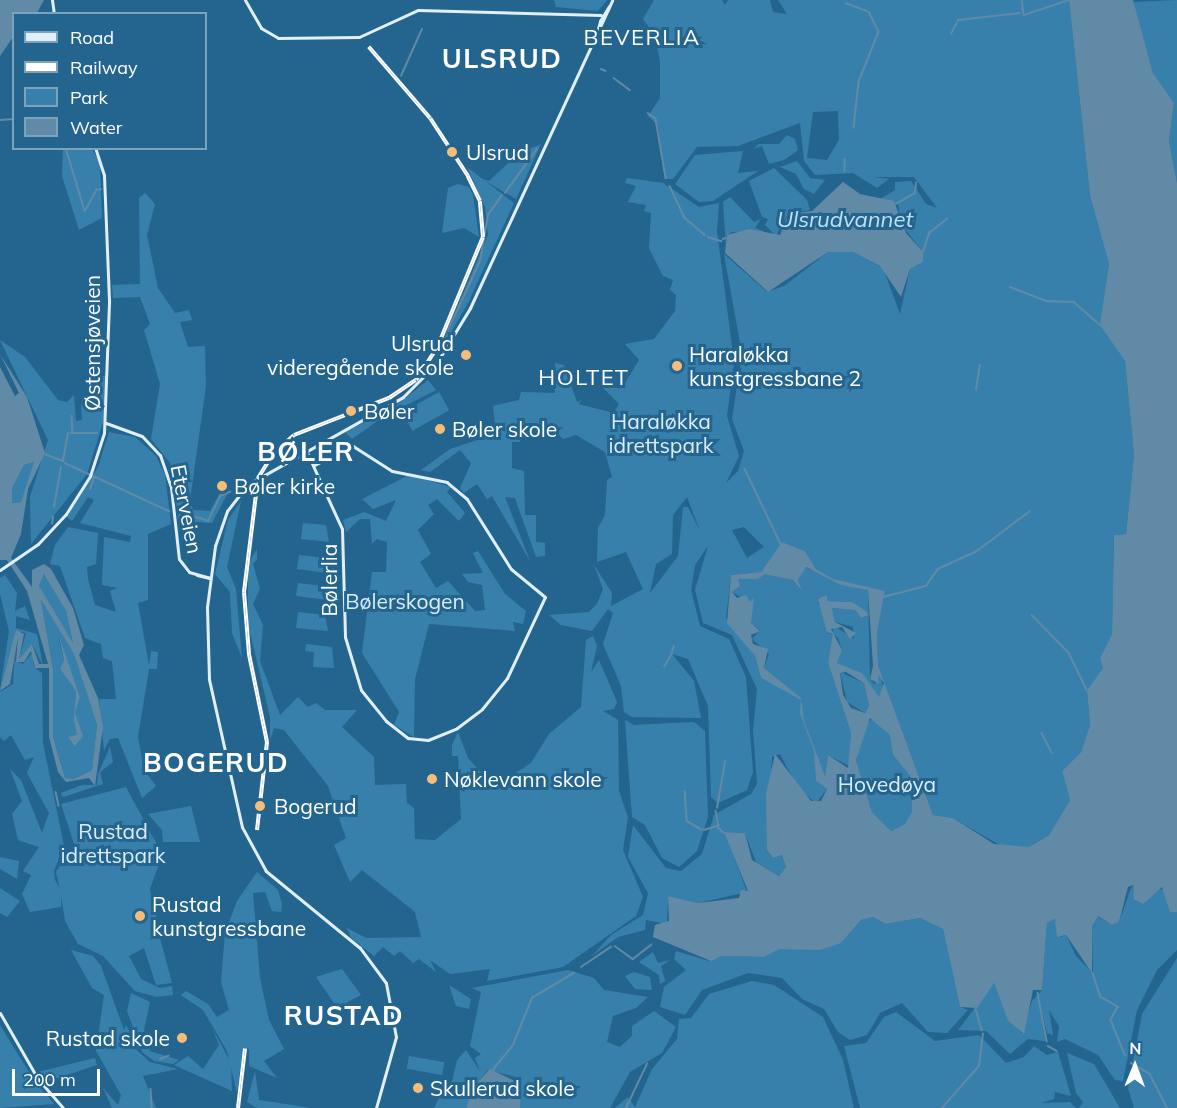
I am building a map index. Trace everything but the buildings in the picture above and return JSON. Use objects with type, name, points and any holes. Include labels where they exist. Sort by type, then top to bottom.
[{"type":"main road","points":[[247,1],[261,28],[278,38],[353,38],[402,13],[422,9],[587,14],[608,17]]},
{"type":"main road","points":[[376,1108],[395,1048],[391,995],[368,956],[271,876],[248,843],[212,697],[210,578],[217,539],[233,501],[287,458],[409,393],[448,346],[596,36],[606,22],[612,2]]},
{"type":"main road","points":[[596,36],[600,17],[612,2]]},
{"type":"main road","points":[[600,17],[606,22]]},
{"type":"main road","name":"Østensjøveien","points":[[0,570],[27,553],[61,521],[90,475],[106,424],[108,269],[104,175],[96,150]]},
{"type":"main road","name":"Eterveien","points":[[106,424],[121,427],[142,436],[160,455],[173,511],[178,559],[195,575],[210,578]]},
{"type":"main road","name":"Bølerlia","points":[[305,448],[345,538],[344,629],[353,673],[373,708],[403,736],[432,739],[482,710],[507,678],[545,597],[511,569],[453,485],[426,474],[394,472],[349,447],[314,465]]},
{"type":"main road","points":[[0,1013],[38,1079],[63,1108]]},
{"type":"green space","points":[[554,0],[607,0],[598,11],[556,7]]},
{"type":"green space","name":"Haraløkka idrettspark","points":[[654,0],[722,0],[725,5],[728,0],[770,0],[773,12],[787,14],[778,0],[1069,0],[1090,196],[1109,264],[1101,325],[1125,361],[1134,455],[1126,534],[1114,535],[1112,634],[1100,658],[1103,668],[1087,690],[1090,725],[1081,752],[1062,771],[1070,800],[1049,835],[1029,847],[1003,847],[953,818],[933,815],[878,665],[877,633],[885,591],[836,581],[868,590],[869,614],[851,602],[827,601],[826,595],[818,603],[825,609],[828,633],[833,634],[839,651],[832,659],[831,648],[828,663],[851,733],[849,766],[828,755],[825,776],[815,753],[816,781],[827,789],[816,803],[798,788],[780,754],[772,757],[767,850],[773,858],[782,855],[786,867],[779,876],[756,862],[745,833],[725,832],[747,892],[698,903],[668,896],[667,924],[646,920],[645,930],[618,937],[592,956],[611,935],[643,915],[648,893],[628,857],[633,825],[666,868],[681,871],[702,854],[714,815],[751,794],[757,784],[753,730],[757,689],[732,635],[703,623],[695,590],[708,546],[695,565],[691,590],[700,626],[729,639],[746,677],[753,772],[747,790],[718,803],[711,797],[708,706],[688,659],[672,654],[694,681],[701,718],[632,717],[624,712],[621,686],[603,644],[613,613],[608,609],[592,631],[561,625],[549,615],[589,612],[597,604],[603,589],[594,565],[612,593],[611,606],[643,589],[626,552],[597,562],[598,528],[605,515],[607,480],[612,477],[605,452],[576,435],[563,439],[553,428],[520,427],[520,442],[512,442],[512,468],[524,471],[525,515],[536,515],[536,542],[545,543],[545,556],[536,557],[515,498],[505,497],[530,561],[492,496],[487,499],[477,484],[464,493],[460,488],[471,463],[460,450],[430,472],[421,470],[450,449],[496,434],[493,406],[519,400],[521,392],[555,393],[555,363],[564,365],[577,402],[582,400],[578,404],[614,413],[619,404],[603,388],[622,388],[639,360],[625,344],[654,339],[675,311],[676,295],[670,290],[673,280],[663,276],[649,248],[651,213],[644,211],[646,205],[628,202],[636,186],[625,183],[627,178],[663,183],[699,207],[719,203],[717,231],[734,362],[727,416],[739,456],[726,483],[738,471],[744,451],[732,419],[742,354],[724,254],[767,292],[784,286],[828,252],[853,252],[883,268],[900,314],[910,269],[923,262],[923,252],[901,224],[898,204],[880,199],[895,190],[895,182],[911,181],[926,204],[937,208],[914,177],[873,177],[889,179],[877,188],[853,173],[815,175],[804,161],[800,123],[738,146],[697,147],[673,179],[665,179],[658,125],[648,116],[660,98],[660,61],[655,36],[643,19]],"holes":[[[838,111],[839,140],[827,160],[807,158],[813,112]],[[687,497],[700,531],[688,507],[683,507],[678,556],[650,593],[656,564],[672,554],[673,515]],[[744,527],[764,547],[747,558],[732,530]],[[782,542],[805,551],[816,569],[835,581],[805,567],[798,580],[802,591],[793,580],[766,573],[758,579],[737,579],[740,586],[732,592],[750,602],[751,623],[760,630],[752,639],[769,654],[764,668],[802,700],[761,678],[755,656],[726,618],[731,575],[761,572]]]},
{"type":"green space","points":[[1177,0],[1177,183],[1169,141],[1174,103],[1153,73],[1133,2]]},
{"type":"green space","points":[[787,135],[795,139],[798,150],[784,160],[769,164],[762,146],[753,149],[759,144],[779,144]]},
{"type":"green space","points":[[541,144],[516,199],[480,178],[489,181],[518,154]]},
{"type":"green space","points":[[63,150],[93,150],[100,163],[102,218],[79,230],[62,176]]},
{"type":"green space","points":[[743,151],[738,173],[758,171],[713,201],[699,202],[675,184],[695,155]]},
{"type":"green space","points":[[797,161],[810,178],[825,180],[814,194],[804,189],[796,174],[780,167]]},
{"type":"green space","points":[[467,167],[514,203],[468,303],[435,360],[488,235],[485,207]]},
{"type":"green space","points":[[774,168],[807,200],[810,210],[788,213],[776,236],[765,225],[768,219],[762,217],[749,181]]},
{"type":"green space","points":[[458,184],[469,187],[473,195],[479,237],[464,228],[442,233],[448,188]]},
{"type":"green space","points":[[145,193],[155,204],[147,235],[158,288],[175,313],[189,310],[192,320],[180,322],[188,347],[205,346],[206,386],[190,500],[193,510],[210,511],[221,491],[229,491],[212,523],[179,521],[170,463],[151,439],[160,384],[144,330],[150,324],[140,297],[113,298],[112,285],[140,284],[139,198]]},
{"type":"green space","points":[[730,197],[754,222],[761,219],[755,228],[765,232],[732,232],[726,236],[726,247],[723,202]]},
{"type":"green space","points":[[0,340],[25,357],[58,400],[67,402],[74,395],[76,421],[82,420],[81,406],[97,387],[96,378],[107,375],[104,419],[87,474],[31,544],[30,497],[48,440]]},
{"type":"green space","points":[[428,380],[436,390],[395,411],[394,407]]},
{"type":"green space","points":[[439,392],[449,410],[412,431],[402,412]]},
{"type":"green space","points":[[379,415],[383,417],[352,439],[345,432]]},
{"type":"green space","points":[[109,432],[135,437],[156,456],[165,475],[171,524],[148,534],[148,600],[138,603],[149,665],[151,651],[158,652],[157,669],[149,669],[138,737],[144,770],[156,786],[142,798],[118,738],[110,739],[104,750],[99,699],[116,699],[112,661],[103,658],[101,644],[85,638],[60,566],[50,564],[55,545],[68,527],[98,533],[96,564],[87,567],[88,579],[95,605],[116,612],[110,591],[117,588],[102,585],[104,537],[130,542],[131,536],[80,523],[94,500],[88,497],[72,521],[67,517],[98,467]]},
{"type":"green space","points":[[35,462],[21,502],[12,503],[12,487],[24,465]]},
{"type":"green space","name":"Bølerskogen","points":[[409,475],[451,487],[447,492],[465,513],[459,521],[437,499],[428,505],[434,514],[418,530],[431,554],[420,562],[436,588],[448,581],[475,611],[485,610],[482,585],[468,582],[462,574],[483,573],[473,553],[478,551],[505,594],[526,611],[523,624],[513,622],[515,631],[429,624],[415,679],[414,737],[394,725],[399,712],[362,653],[372,572],[386,572],[387,542],[377,539],[372,544],[370,519],[360,519],[346,532],[343,520],[364,512],[386,521],[396,500],[373,509],[362,499]]},
{"type":"green space","points":[[241,501],[227,567],[236,589],[242,658],[232,633],[230,592],[215,574],[228,520]]},
{"type":"green space","points":[[303,523],[326,525],[329,542],[301,539]]},
{"type":"green space","points":[[257,549],[257,559],[253,564],[260,589],[253,604],[263,625],[260,661],[280,715],[298,697],[308,707],[316,703],[325,710],[357,710],[342,727],[374,757],[375,785],[406,784],[407,803],[414,808],[415,839],[435,840],[461,819],[458,756],[452,756],[452,745],[458,732],[468,758],[485,777],[508,778],[531,763],[549,734],[581,707],[586,640],[593,636],[597,646],[591,672],[599,660],[617,702],[614,709],[603,711],[618,720],[619,791],[628,817],[623,850],[643,897],[636,916],[563,967],[487,981],[490,969],[450,974],[430,960],[436,972],[419,959],[413,963],[400,951],[394,956],[383,947],[374,956],[351,938],[347,928],[366,938],[421,937],[415,912],[362,870],[350,882],[334,845],[346,838],[328,786],[284,730],[274,728],[270,740],[270,717],[248,624],[248,564]]},
{"type":"green space","points":[[299,555],[325,558],[328,573],[297,569]]},
{"type":"green space","points":[[5,575],[17,593],[15,611],[25,606],[30,620],[16,616],[16,628],[37,634],[43,666],[32,644],[19,659],[26,633],[16,631],[5,686],[0,690],[9,631],[0,594],[0,578]]},
{"type":"green space","points":[[43,575],[49,576],[66,611],[73,643],[45,600],[39,586]]},
{"type":"green space","points":[[298,583],[323,586],[327,600],[296,596]]},
{"type":"green space","points":[[41,600],[74,654],[97,725],[92,770],[74,779],[65,778],[53,737],[53,669]],"holes":[[[58,636],[80,697],[75,712],[76,691],[60,669],[64,660]]]},
{"type":"green space","points":[[832,608],[855,610],[861,618],[869,615],[870,679],[875,685],[878,674],[881,677],[884,694],[879,697],[870,690],[862,673],[837,663],[842,650],[838,638],[833,634],[833,625],[854,639],[853,627],[835,622]]},
{"type":"green space","points":[[298,612],[325,615],[328,631],[296,628]]},
{"type":"green space","name":"Rustad idrettspark","points":[[16,637],[15,661],[23,664],[32,653],[34,667],[42,673],[43,743],[64,846],[54,871],[55,880],[60,889],[56,872],[62,862],[75,859],[81,865],[61,804],[126,787],[156,843],[160,861],[150,889],[161,936],[146,940],[160,938],[172,983],[156,985],[144,948],[129,956],[141,979],[160,988],[172,986],[173,995],[156,997],[135,991],[103,956],[78,944],[65,921],[61,896],[61,907],[30,912],[22,894],[31,875],[23,871],[39,847],[18,840],[12,814],[22,801],[10,769],[21,780],[42,833],[49,813],[27,773],[34,757],[25,760],[11,735],[4,741],[0,737],[0,692],[13,684]]},
{"type":"green space","points":[[306,644],[332,647],[334,668],[313,667],[314,652],[305,651]]},
{"type":"green space","points":[[840,672],[864,683],[869,706],[865,713],[847,702]]},
{"type":"green space","name":"Hovedøya","points":[[873,718],[891,735],[893,755],[910,776],[912,812],[906,824],[891,831],[872,812],[856,760],[863,727]]},
{"type":"green space","points":[[625,720],[634,725],[694,722],[705,731],[708,817],[697,851],[679,867],[662,858],[645,825],[632,817]]},
{"type":"green space","points":[[110,747],[113,762],[100,772],[103,784],[63,797],[61,793],[82,785],[97,785],[98,774]]},
{"type":"green space","points":[[191,806],[200,842],[163,842],[162,830],[148,814]]},
{"type":"green space","points":[[0,857],[19,861],[17,879],[0,869]]},
{"type":"green space","points":[[257,872],[278,890],[282,904],[281,912],[272,911],[265,892],[253,893],[260,978],[269,1020],[284,1049],[264,1061],[277,1078],[249,1066],[249,1049],[243,1048],[237,1093],[227,1051],[203,1010],[181,995],[186,991],[208,1004],[217,1017],[229,1010],[221,982],[225,933],[237,901]]},
{"type":"green space","points":[[1132,885],[1135,901],[1143,904],[1155,890],[1164,889],[1177,912],[1177,950],[1157,970],[1137,1010],[1123,1081],[1115,1080],[1098,1055],[1065,1039],[1057,1042],[1059,1026],[1049,1010],[1053,1035],[1047,1033],[1039,999],[1045,1041],[1028,1039],[1010,1054],[986,1031],[958,1030],[994,983],[1008,1021],[1022,1033],[1032,1001],[1042,990],[1047,923],[1055,919],[1060,937],[1066,935],[1076,956],[1093,973],[1092,926],[1097,916],[1112,925],[1119,922]]},
{"type":"green space","points":[[0,888],[20,901],[7,917],[0,913]]},
{"type":"green space","points":[[873,917],[886,924],[920,918],[943,929],[960,1007],[968,1010],[947,1033],[928,1032],[902,1003],[880,1013],[867,1035],[850,1040],[838,1032],[824,1009],[802,999],[782,978],[748,973],[702,990],[685,1015],[660,1007],[664,987],[686,970],[674,959],[676,951],[709,961],[722,956],[764,957],[780,949],[841,943],[861,920]]},
{"type":"green space","points":[[71,950],[93,956],[101,966],[124,1030],[126,1025],[136,1044],[129,1043],[150,1062],[178,1069],[143,1076],[156,1108],[112,1108],[103,1088],[118,1105],[121,1095],[96,1051],[104,995],[92,988]]},
{"type":"green space","points":[[653,952],[658,963],[670,960],[661,966],[665,981],[660,984],[659,975],[639,962]]},
{"type":"green space","points":[[1177,958],[1177,1108],[1134,1108],[1128,1088],[1142,1014]]},
{"type":"green space","points":[[342,969],[361,995],[340,1006],[343,1016],[316,977]]},
{"type":"green space","points":[[568,970],[594,978],[604,990],[648,997],[636,1008],[613,1016],[607,1042],[620,1047],[632,1036],[632,1026],[654,1011],[676,1027],[662,1053],[630,1072],[610,1108],[520,1108],[520,1078],[488,1070],[473,1087],[466,1108],[434,1108],[440,1096],[448,1098],[457,1060],[466,1050],[480,1071],[475,1058],[481,1054],[470,1046],[481,992],[472,988]]},
{"type":"green space","points":[[634,972],[650,977],[652,990],[635,989],[625,976]]},
{"type":"green space","points":[[752,981],[774,985],[823,1017],[843,1060],[854,1108],[615,1108],[628,1097],[635,1107],[652,1069],[677,1039],[679,1019],[691,1018],[709,994]]},
{"type":"green space","points":[[449,985],[471,999],[469,1009],[456,1006]]},
{"type":"green space","points":[[131,993],[150,1002],[144,1030],[150,1051],[179,1060],[173,1064],[154,1061],[142,1052],[127,1011]]},
{"type":"green space","points":[[896,1012],[935,1041],[979,1035],[1006,1063],[1024,1057],[1034,1046],[1047,1055],[1058,1052],[1071,1096],[1055,1092],[1054,1099],[1041,1103],[1070,1102],[1076,1108],[860,1108],[844,1046],[866,1043],[884,1017]]},
{"type":"green space","points":[[0,1025],[35,1082],[54,1104],[0,1108]]},
{"type":"green space","points":[[212,1028],[231,1063],[232,1091],[174,1065],[188,1056],[203,1069],[219,1045]]},
{"type":"green space","points":[[1067,1053],[1094,1064],[1120,1108],[1079,1108],[1083,1102],[1076,1093]]},
{"type":"green space","points":[[409,1056],[444,1062],[442,1075],[407,1069]]},
{"type":"green space","points":[[95,1058],[97,1065],[45,1082],[38,1072]]},
{"type":"green space","points":[[255,1071],[259,1100],[311,1108],[257,1108],[247,1102]]},
{"type":"water","points":[[0,0],[44,0],[38,12],[12,12],[12,38],[0,56]]},
{"type":"water","points":[[1069,0],[1133,0],[1153,73],[1174,103],[1169,141],[1177,183],[1177,912],[1170,912],[1162,887],[1143,904],[1134,900],[1133,885],[1128,887],[1119,922],[1112,925],[1098,916],[1092,926],[1092,973],[1066,935],[1057,937],[1055,919],[1047,923],[1042,990],[1033,990],[1024,1034],[1008,1021],[994,983],[977,1008],[960,1007],[943,929],[920,918],[886,924],[873,917],[861,920],[841,943],[820,950],[780,949],[764,957],[722,956],[711,961],[653,937],[655,925],[669,921],[668,896],[698,903],[739,898],[741,890],[748,891],[724,832],[745,833],[752,860],[779,876],[786,867],[782,855],[773,858],[767,850],[766,794],[775,754],[811,801],[821,801],[827,789],[816,781],[814,751],[800,713],[801,700],[761,678],[755,656],[727,623],[731,575],[761,572],[782,542],[805,551],[816,569],[833,579],[885,591],[877,633],[878,665],[933,815],[953,818],[994,844],[1029,847],[1049,835],[1070,800],[1062,771],[1081,752],[1090,725],[1087,690],[1103,668],[1100,658],[1112,634],[1114,535],[1126,534],[1134,455],[1125,361],[1100,325],[1109,264],[1090,196]],"holes":[[[806,567],[841,585],[868,590],[873,666],[870,679],[879,684],[878,675],[884,683],[879,697],[862,673],[837,663],[842,650],[831,629],[842,627],[850,639],[856,633],[835,622],[832,608],[855,610],[861,618],[869,615],[866,611],[852,602],[827,601],[827,595],[818,599],[827,632],[833,634],[828,663],[851,733],[848,768],[828,755],[825,776],[804,721],[801,698],[764,668],[768,649],[753,644],[751,635],[760,631],[751,623],[754,598],[750,602],[746,595],[737,598],[732,592],[740,586],[738,579],[758,579],[765,574],[793,580],[802,591],[798,580]],[[846,672],[864,683],[869,706],[865,713],[851,708],[843,695],[840,673]],[[870,718],[890,735],[893,755],[910,776],[912,812],[905,824],[891,831],[872,812],[856,760]]]},
{"type":"water","name":"Ulsrudvannet","points":[[843,182],[860,194],[894,201],[906,233],[923,252],[923,262],[910,269],[901,297],[880,266],[853,252],[828,252],[768,292],[725,253],[727,235],[749,229],[780,235],[788,214],[812,211]]},
{"type":"water","points":[[0,354],[27,397],[45,453],[28,489],[21,534],[11,558],[32,587],[32,570],[44,564],[51,569],[73,608],[84,645],[79,655],[98,698],[103,727],[95,786],[89,778],[66,782],[58,772],[49,737],[49,668],[35,668],[31,651],[24,662],[16,662],[18,637],[10,684],[0,691],[16,630],[24,634],[19,659],[32,644],[39,664],[48,664],[27,591],[7,560],[0,560],[0,367],[15,396],[19,393]],"holes":[[[34,462],[21,502],[12,503],[12,488],[24,465]],[[44,574],[66,611],[73,643],[39,586]],[[41,600],[74,654],[97,725],[92,770],[74,779],[65,778],[53,737],[53,669]]]},
{"type":"water","points":[[59,636],[80,697],[75,713],[83,736],[75,746],[68,737],[77,735],[74,719],[76,691],[60,669],[64,660]]},
{"type":"water","points":[[490,1069],[521,1084],[520,1108],[466,1108],[473,1087]]},
{"type":"waterway","points":[[1022,0],[1024,15],[1069,0]]},
{"type":"waterway","points":[[846,3],[869,12],[879,32],[859,82],[854,128]]},
{"type":"waterway","points":[[951,34],[958,20],[1020,13]]},
{"type":"waterway","points":[[401,76],[422,29]]},
{"type":"waterway","points":[[601,69],[606,71]]},
{"type":"waterway","points":[[614,78],[630,90]]},
{"type":"waterway","points":[[648,113],[655,118]]},
{"type":"waterway","points":[[0,120],[12,119]]},
{"type":"waterway","points":[[656,119],[666,178]]},
{"type":"waterway","points":[[505,193],[537,149]]},
{"type":"waterway","points":[[67,150],[85,211],[95,193]]},
{"type":"waterway","points":[[845,159],[845,171]]},
{"type":"waterway","points":[[896,204],[915,193],[916,183]]},
{"type":"waterway","points":[[670,186],[685,218],[705,235]]},
{"type":"waterway","points":[[96,190],[101,189]]},
{"type":"waterway","points":[[448,330],[480,261],[488,215],[502,195]]},
{"type":"waterway","points":[[923,252],[929,233],[947,219]]},
{"type":"waterway","points":[[708,237],[721,241]]},
{"type":"waterway","points":[[93,279],[95,296]]},
{"type":"waterway","points":[[1010,287],[1046,301],[1074,302],[1100,325]]},
{"type":"waterway","points":[[976,390],[980,365]]},
{"type":"waterway","points":[[72,416],[73,433]]},
{"type":"waterway","points":[[63,461],[68,433]]},
{"type":"waterway","points":[[71,433],[97,433]]},
{"type":"waterway","points":[[45,454],[63,461]]},
{"type":"waterway","points":[[65,463],[169,511]]},
{"type":"waterway","points":[[54,507],[61,468]]},
{"type":"waterway","points":[[745,469],[781,544]]},
{"type":"waterway","points":[[90,489],[94,478]]},
{"type":"waterway","points":[[178,511],[208,521],[220,496],[230,492]]},
{"type":"waterway","points":[[883,597],[926,586],[938,569],[977,551],[1030,511]]},
{"type":"waterway","points":[[52,524],[53,517]]},
{"type":"waterway","points":[[1032,615],[1069,653],[1087,690]]},
{"type":"waterway","points":[[672,651],[674,646]]},
{"type":"waterway","points":[[664,667],[672,653]]},
{"type":"waterway","points":[[1042,733],[1052,753]]},
{"type":"waterway","points":[[717,808],[725,762]]},
{"type":"waterway","points":[[685,791],[687,821],[702,830]]},
{"type":"waterway","points":[[56,792],[59,806]]},
{"type":"waterway","points":[[716,811],[719,826]]},
{"type":"waterway","points":[[704,830],[717,826],[724,833]]},
{"type":"waterway","points":[[615,946],[633,959],[651,945]]},
{"type":"waterway","points":[[581,967],[611,947]]},
{"type":"waterway","points":[[492,1071],[513,1045],[532,998],[574,973]]},
{"type":"waterway","points":[[1093,973],[1101,997],[1118,1007],[1111,1020],[1125,1055]]},
{"type":"waterway","points":[[1038,993],[1047,1041]]},
{"type":"waterway","points":[[976,1009],[982,1030]]},
{"type":"waterway","points":[[942,1108],[979,1066],[983,1034]]},
{"type":"waterway","points":[[1048,1046],[1057,1051]]},
{"type":"waterway","points":[[160,1059],[168,1056]]},
{"type":"waterway","points":[[1131,1063],[1150,1074],[1167,1108]]},
{"type":"waterway","points":[[626,1108],[647,1064]]},
{"type":"waterway","points":[[151,1089],[152,1108]]},
{"type":"railway","points":[[257,830],[267,742],[249,654],[244,592],[258,478],[273,454],[294,435],[389,398],[416,380],[437,348],[483,237],[480,201],[468,176],[430,118],[369,47]]},
{"type":"railway","points":[[238,1108],[245,1048]]},
{"type":"place","name":"Ulsrud","points":[[452,152]]},
{"type":"place","name":"Ulsrud videregående skole","points":[[466,355]]},
{"type":"place","name":"Haraløkka kunstgressbane 2","points":[[677,366]]},
{"type":"place","name":"Bøler","points":[[351,411]]},
{"type":"place","name":"Bøler skole","points":[[440,429]]},
{"type":"place","name":"Bøler kirke","points":[[222,486]]},
{"type":"place","name":"Nøklevann skole","points":[[432,779]]},
{"type":"place","name":"Bogerud","points":[[260,806]]},
{"type":"place","name":"Rustad kunstgressbane","points":[[140,916]]},
{"type":"place","name":"Rustad skole","points":[[182,1038]]},
{"type":"place","name":"Skullerud skole","points":[[418,1088]]},
{"type":"district","name":"BEVERLIA","points":[[642,38]]},
{"type":"district","name":"ULSRUD","points":[[502,59]]},
{"type":"district","name":"HOLTET","points":[[584,378]]},
{"type":"district","name":"BØLER","points":[[306,452]]},
{"type":"district","name":"BOGERUD","points":[[216,763]]},
{"type":"district","name":"RUSTAD","points":[[344,1016]]}]
